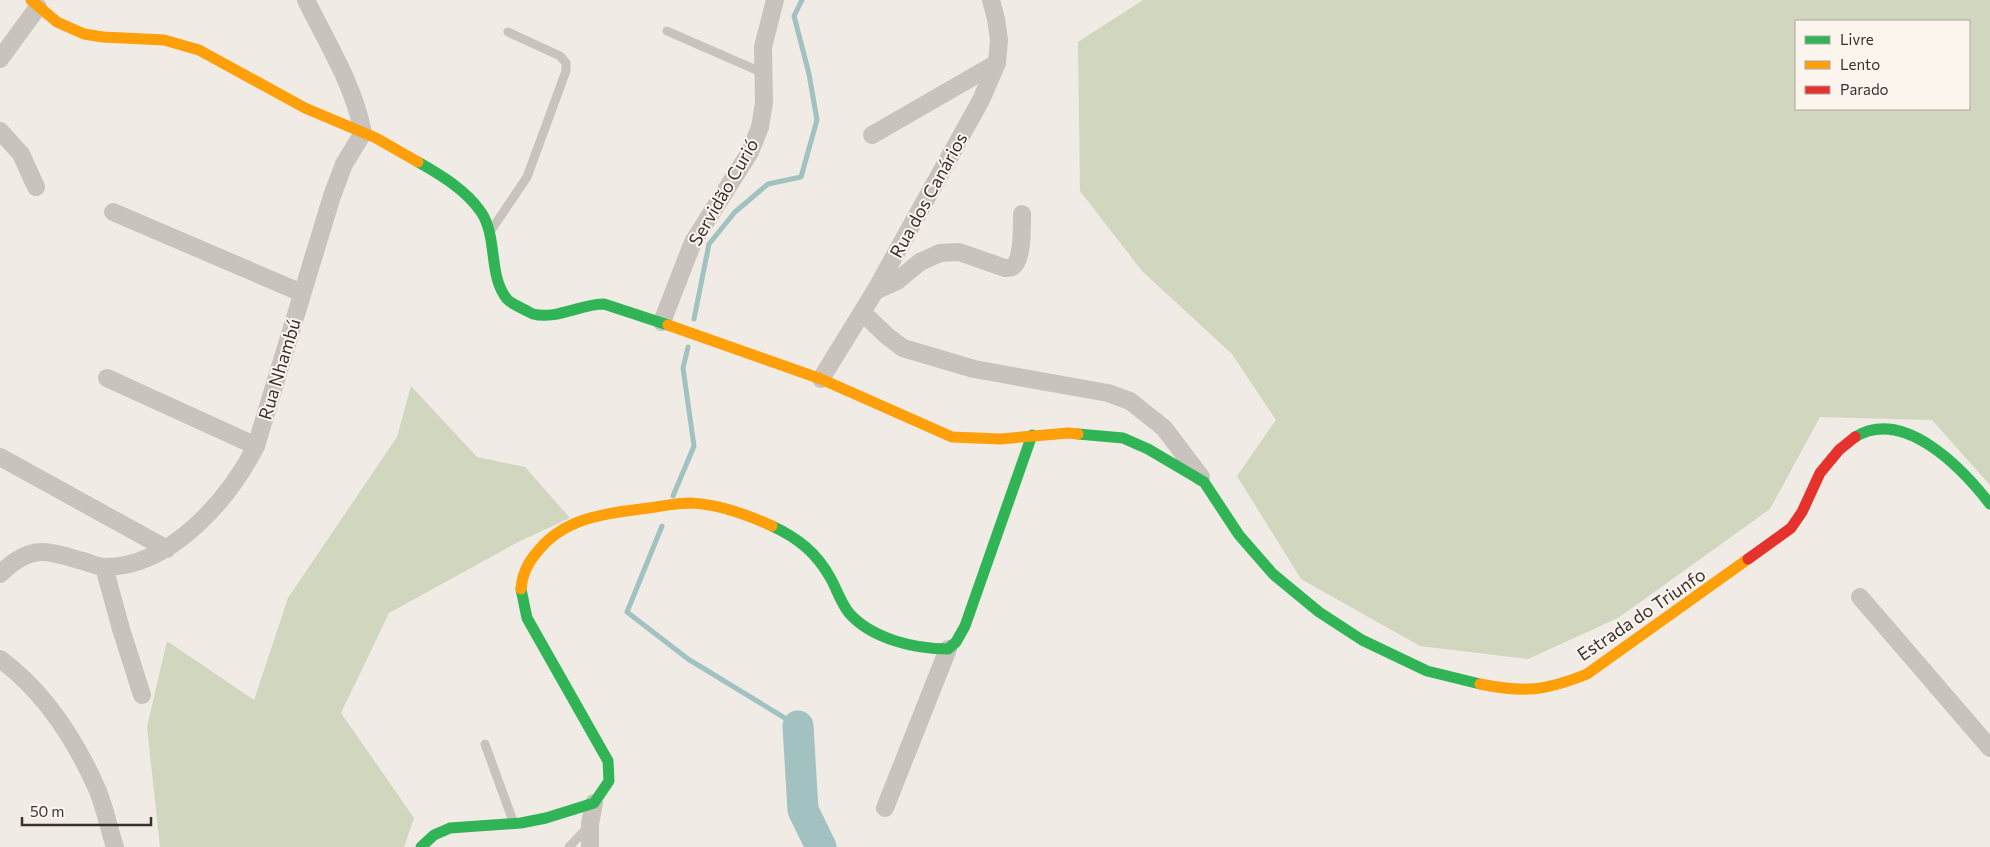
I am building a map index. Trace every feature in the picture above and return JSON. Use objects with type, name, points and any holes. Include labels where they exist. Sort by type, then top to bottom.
[{"type":"street","points":[[306,0],[351,90],[363,133]]},
{"type":"street","name":"Servidão Curió","points":[[662,322],[693,242],[750,152],[760,127],[764,103],[763,47],[775,0]]},
{"type":"street","name":"Rua dos Canários","points":[[821,379],[875,291],[981,100],[997,63],[998,40],[996,19],[991,0]]},
{"type":"street","points":[[0,59],[35,4],[76,32],[105,37],[152,39],[183,44],[200,50],[274,92],[384,142],[442,176],[466,195],[481,212],[490,232],[494,270],[507,299],[534,314],[552,315],[568,312],[579,306],[604,304],[662,322],[821,379],[926,427],[952,436],[1000,439],[1068,433],[1123,438],[1148,449],[1204,482]]},
{"type":"street","points":[[872,135],[997,63]]},
{"type":"street","points":[[0,131],[21,154],[36,187]]},
{"type":"street","name":"Rua Nhambú","points":[[0,574],[14,560],[30,553],[46,551],[104,567],[134,562],[167,549],[211,510],[246,465],[256,446],[332,196],[344,164],[363,133]]},
{"type":"street","points":[[113,212],[302,293]]},
{"type":"street","points":[[875,291],[897,281],[920,262],[940,253],[959,252],[1005,268],[1012,268],[1017,263],[1020,254],[1022,214]]},
{"type":"street","points":[[862,312],[887,336],[903,348],[974,369],[1108,393],[1130,401],[1164,428],[1204,482]]},
{"type":"street","points":[[107,378],[256,446]]},
{"type":"street","name":"Estrada do Triunfo","points":[[1204,482],[1239,535],[1273,574],[1319,612],[1362,640],[1427,671],[1472,684],[1510,690],[1540,689],[1565,683],[1588,674],[1766,548],[1795,524],[1820,474],[1844,445],[1862,432],[1882,427],[1915,436],[1960,469],[1990,504]]},
{"type":"street","points":[[885,808],[948,649],[956,642],[964,626],[1032,436]]},
{"type":"street","points":[[0,457],[167,549]]},
{"type":"street","points":[[590,847],[590,824],[594,803],[609,782],[608,761],[526,618],[520,595],[522,577],[530,560],[550,537],[573,523],[616,512],[690,503],[721,508],[782,532],[807,546],[821,561],[850,614],[864,625],[910,646],[934,650],[948,649]]},
{"type":"street","points":[[104,567],[142,695]]},
{"type":"street","points":[[1860,597],[1990,748]]},
{"type":"street","points":[[0,659],[29,685],[54,713],[70,736],[98,793],[114,847]]},
{"type":"street","points":[[421,847],[434,835],[450,828],[514,824],[546,818],[594,803]]},
{"type":"lane","points":[[667,31],[763,73]]},
{"type":"lane","points":[[490,232],[526,177],[566,71],[566,63],[560,56],[508,32]]},
{"type":"lane","points":[[485,744],[514,824]]},
{"type":"lane","points":[[569,847],[590,824]]},
{"type":"green space","points":[[1143,0],[1990,0],[1990,485],[1932,420],[1820,417],[1770,509],[1618,618],[1528,659],[1420,646],[1301,579],[1237,476],[1276,420],[1232,354],[1142,271],[1080,191],[1078,42]]},
{"type":"green space","points":[[411,386],[477,457],[525,467],[570,518],[518,542],[389,613],[341,713],[414,818],[404,847],[160,847],[147,727],[167,641],[254,700],[288,598],[397,437]]},
{"type":"waterway","points":[[694,319],[709,244],[735,212],[768,184],[801,177],[817,120],[809,74],[794,16],[802,0]]},
{"type":"waterway","points":[[673,496],[694,446],[683,368],[688,347]]},
{"type":"waterway","points":[[662,526],[627,612],[688,659],[798,726]]},
{"type":"waterway","points":[[798,726],[803,810],[821,847]]},
{"type":"traffic: fast","points":[[418,162],[461,190],[481,212],[490,233],[497,279],[501,290],[510,302],[532,314],[542,315],[551,315],[586,306],[604,304],[668,325]]},
{"type":"traffic: fast","points":[[1855,437],[1874,430],[1893,430],[1912,436],[1948,459],[1990,504]]},
{"type":"traffic: fast","points":[[1078,434],[1123,438],[1148,449],[1204,482],[1239,535],[1273,574],[1319,612],[1362,640],[1427,671],[1480,684]]},
{"type":"traffic: fast","points":[[772,526],[798,541],[820,561],[846,609],[870,630],[895,641],[935,649],[948,649],[956,642],[965,626],[1032,435]]},
{"type":"traffic: fast","points":[[421,847],[434,835],[450,828],[521,823],[546,818],[594,803],[609,781],[608,761],[527,618],[521,589]]},
{"type":"traffic: slow","points":[[31,0],[57,22],[84,34],[103,37],[164,40],[199,50],[305,108],[376,138],[418,162]]},
{"type":"traffic: slow","points":[[668,325],[821,379],[952,437],[1000,439],[1068,433],[1078,434]]},
{"type":"traffic: slow","points":[[521,589],[528,564],[549,540],[574,524],[603,515],[691,503],[712,505],[772,526]]},
{"type":"traffic: slow","points":[[1480,684],[1509,689],[1534,689],[1559,684],[1587,674],[1748,559]]},
{"type":"traffic: jam","points":[[1748,559],[1791,528],[1802,512],[1820,473],[1839,450],[1855,437]]}]
